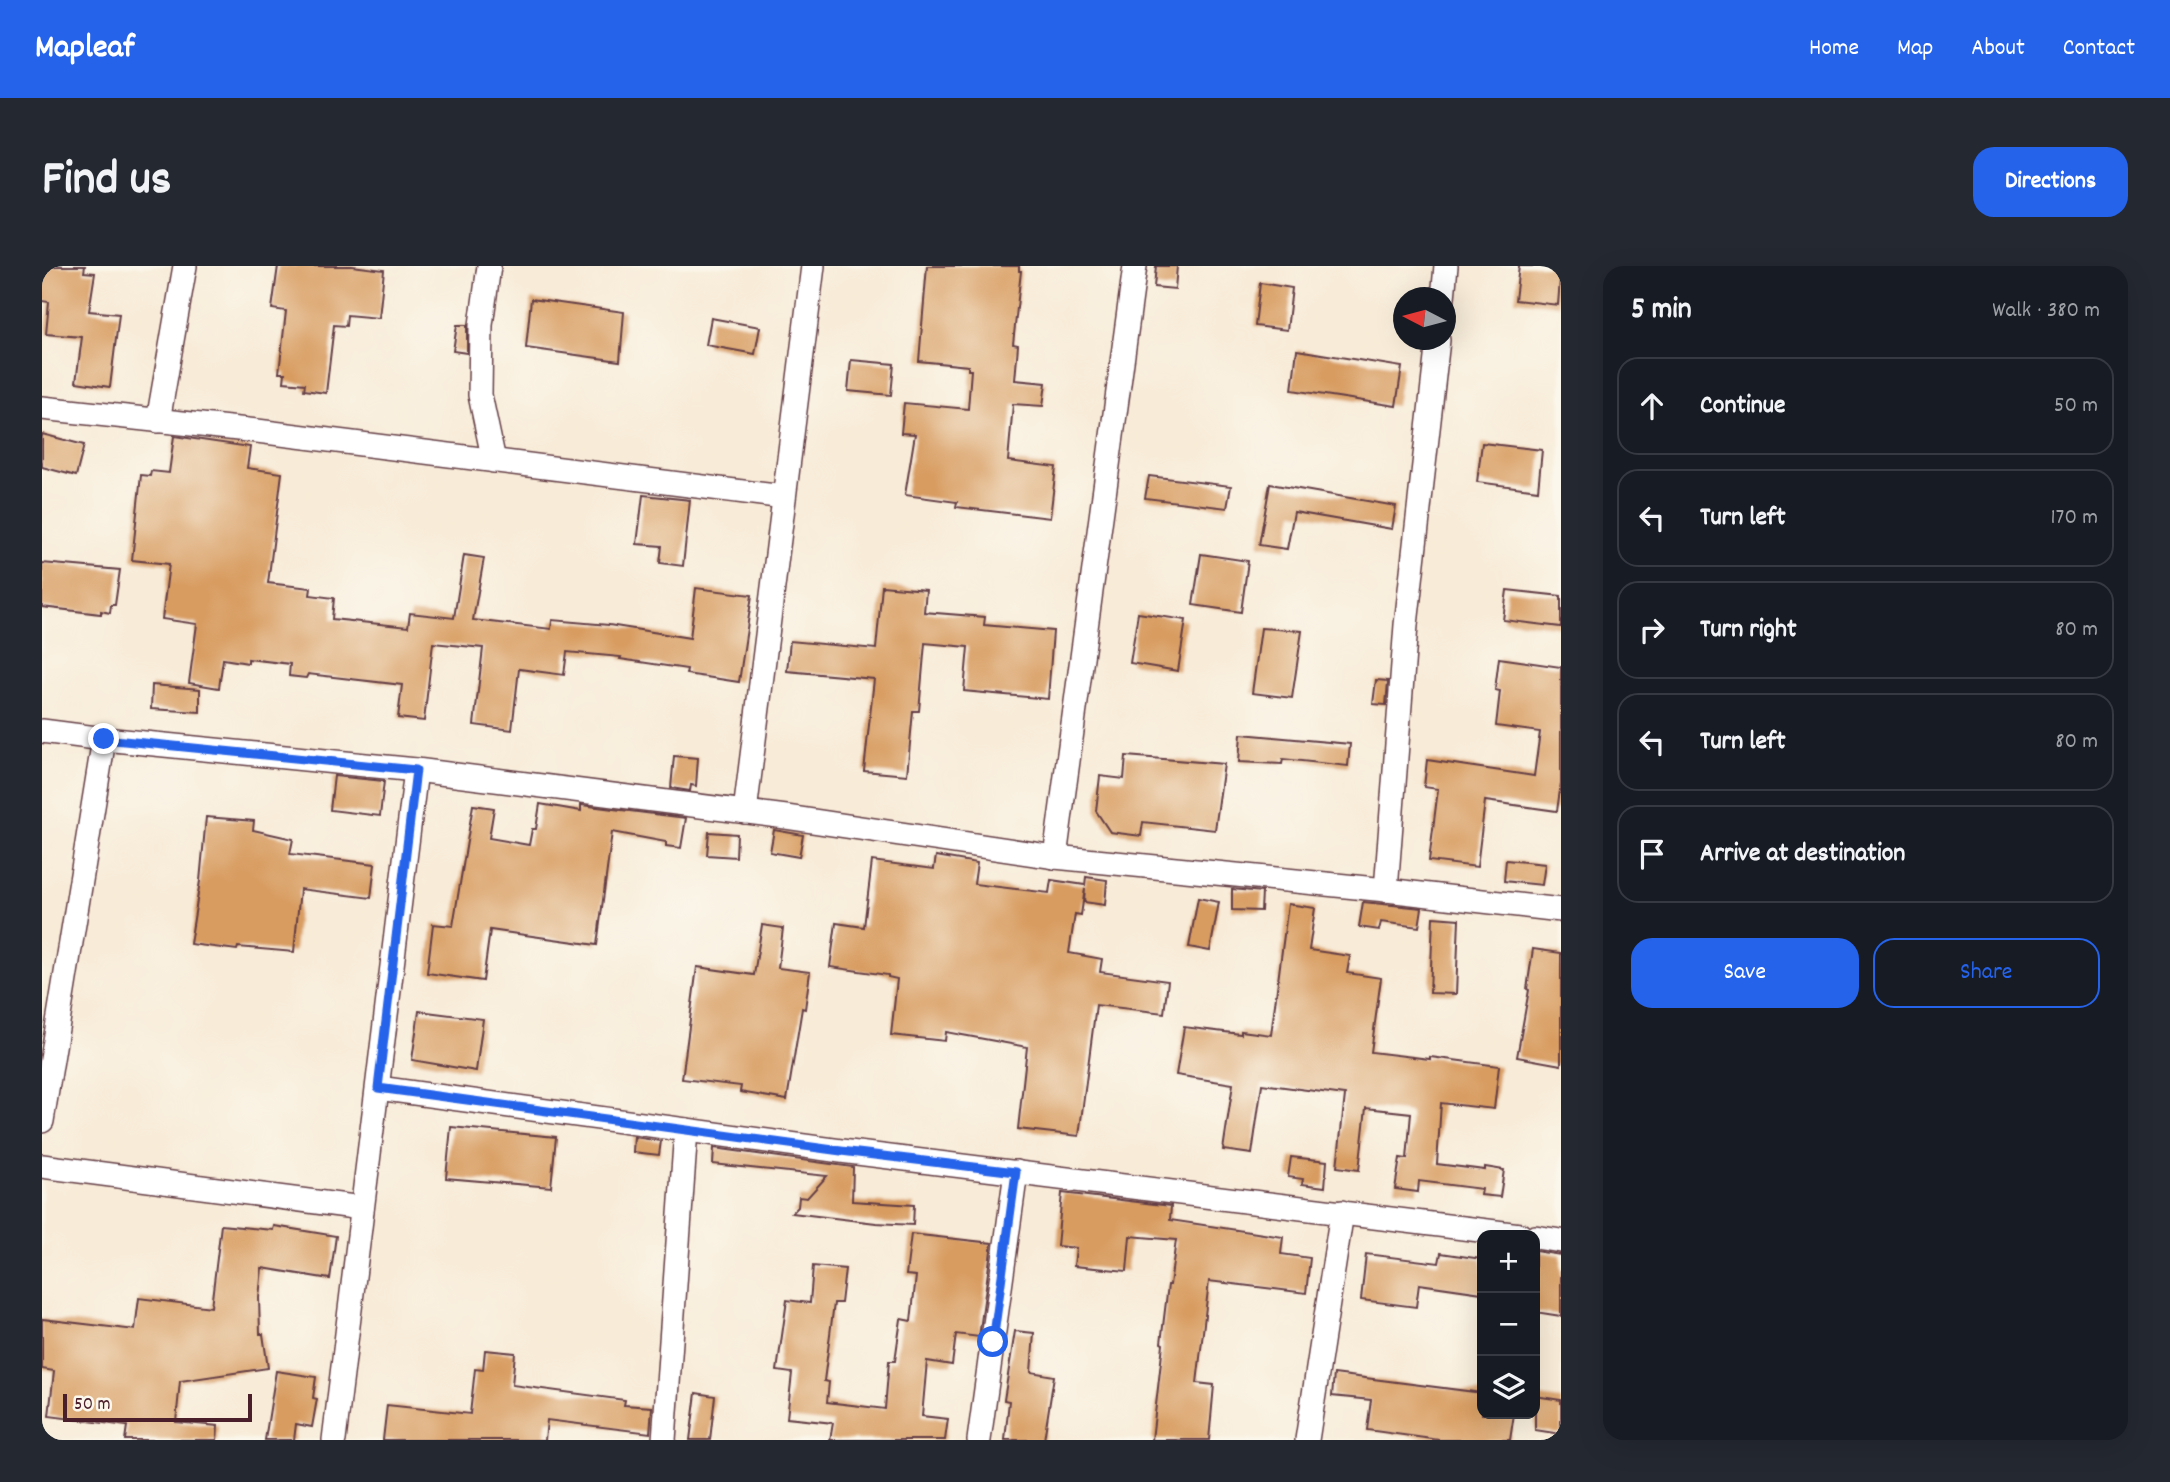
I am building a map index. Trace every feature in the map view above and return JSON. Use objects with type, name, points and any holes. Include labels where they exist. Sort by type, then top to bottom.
[{"type":"street","points":[[158,421],[185,266]]},
{"type":"street","points":[[489,266],[481,325],[480,395],[494,461]]},
{"type":"street","points":[[745,811],[813,266]]},
{"type":"street","points":[[1055,857],[1135,266]]},
{"type":"street","points":[[1444,287],[1446,266]]},
{"type":"street","points":[[1386,890],[1406,625],[1437,350]]},
{"type":"street","points":[[42,408],[784,496]]},
{"type":"street","points":[[42,731],[416,770],[745,811],[1055,857],[1561,910]]},
{"type":"street","points":[[42,1121],[104,739]]},
{"type":"street","points":[[334,1440],[416,770]]},
{"type":"street","points":[[378,1088],[686,1130],[1481,1230]]},
{"type":"street","points":[[664,1440],[686,1130]]},
{"type":"street","points":[[42,1166],[362,1208]]},
{"type":"street","points":[[979,1440],[1016,1172]]},
{"type":"street","points":[[1307,1440],[1342,1212]]},
{"type":"street","points":[[1540,1238],[1561,1241]]},
{"type":"building","points":[[42,266],[85,266],[84,272],[95,273],[89,311],[119,314],[110,387],[76,382],[82,337],[46,334],[49,302],[42,301]]},
{"type":"building","points":[[278,266],[352,266],[384,270],[379,318],[347,315],[346,326],[334,325],[326,393],[304,390],[305,384],[284,382],[285,373],[279,373],[286,311],[272,309]]},
{"type":"building","points":[[927,266],[1019,266],[1021,271],[1013,344],[1018,345],[1015,380],[1046,383],[1043,406],[1013,404],[1008,461],[1056,467],[1050,518],[956,507],[957,502],[905,495],[915,434],[901,433],[904,403],[968,409],[971,370],[968,370],[968,366],[919,361]]},
{"type":"building","points":[[1156,266],[1177,266],[1175,289],[1154,287]]},
{"type":"building","points":[[1519,266],[1561,266],[1558,305],[1515,300]]},
{"type":"building","points":[[1260,283],[1292,288],[1287,330],[1255,326]]},
{"type":"building","points":[[531,299],[624,312],[620,361],[526,348]]},
{"type":"building","points":[[711,318],[760,327],[755,354],[706,345]]},
{"type":"building","points":[[457,325],[467,325],[467,353],[453,351]]},
{"type":"building","points":[[1297,350],[1402,367],[1396,406],[1292,390]]},
{"type":"building","points":[[851,360],[894,364],[891,395],[848,391]]},
{"type":"building","points":[[42,434],[84,445],[76,476],[42,467]]},
{"type":"building","points":[[174,436],[250,447],[247,468],[282,473],[268,583],[311,588],[310,595],[334,598],[332,619],[408,627],[410,613],[454,618],[464,555],[484,558],[473,620],[551,629],[552,620],[609,625],[690,638],[696,588],[752,595],[739,682],[686,674],[687,669],[620,659],[621,657],[567,652],[564,675],[519,669],[512,730],[474,725],[483,648],[433,643],[424,721],[398,718],[402,685],[308,674],[306,678],[289,676],[290,664],[248,659],[248,663],[223,659],[219,688],[189,683],[197,624],[162,619],[169,564],[132,560],[141,475],[150,476],[151,471],[169,473]]},
{"type":"building","points":[[1482,443],[1542,450],[1538,490],[1477,482]]},
{"type":"building","points":[[1149,476],[1231,486],[1227,508],[1145,498]]},
{"type":"building","points":[[1270,484],[1396,506],[1392,529],[1294,512],[1287,549],[1259,545]]},
{"type":"building","points":[[643,495],[690,500],[683,566],[660,563],[662,546],[637,544]]},
{"type":"building","points":[[1201,554],[1248,561],[1241,612],[1193,605]]},
{"type":"building","points":[[42,563],[120,570],[115,605],[111,605],[110,613],[42,607]]},
{"type":"building","points":[[882,586],[926,590],[924,612],[985,617],[984,625],[1053,631],[1048,699],[964,691],[968,647],[925,643],[919,711],[913,711],[907,775],[864,771],[874,679],[787,671],[790,641],[876,649]]},
{"type":"building","points":[[1507,590],[1561,596],[1561,627],[1503,620]]},
{"type":"building","points":[[1138,613],[1186,620],[1178,671],[1130,663]]},
{"type":"building","points":[[1261,628],[1302,631],[1292,698],[1252,693]]},
{"type":"building","points":[[1499,658],[1561,667],[1561,783],[1557,811],[1485,801],[1477,867],[1429,861],[1438,789],[1424,787],[1427,760],[1534,776],[1540,732],[1496,726],[1500,691],[1495,690]]},
{"type":"building","points":[[1376,680],[1388,681],[1386,705],[1373,704]]},
{"type":"building","points":[[152,685],[200,689],[200,712],[151,709]]},
{"type":"building","points":[[1241,734],[1350,744],[1348,766],[1283,759],[1282,764],[1239,762]]},
{"type":"building","points":[[674,756],[698,758],[696,786],[691,785],[690,791],[671,788]]},
{"type":"building","points":[[1126,756],[1224,764],[1215,830],[1143,822],[1141,836],[1110,832],[1096,811],[1100,776],[1124,779]]},
{"type":"building","points":[[334,776],[384,781],[380,816],[330,810]]},
{"type":"building","points":[[540,804],[581,811],[581,805],[686,818],[681,848],[666,846],[666,842],[612,832],[597,945],[490,930],[483,981],[427,973],[433,924],[453,926],[473,805],[494,808],[489,838],[529,845],[532,829],[536,829]]},
{"type":"building","points":[[206,817],[254,821],[253,830],[293,839],[290,854],[375,864],[371,898],[300,889],[294,952],[238,947],[237,950],[190,944]]},
{"type":"building","points":[[774,830],[803,835],[799,857],[770,852]]},
{"type":"building","points":[[709,832],[737,834],[736,857],[707,855]]},
{"type":"building","points":[[936,856],[977,863],[974,884],[1049,893],[1051,880],[1085,885],[1086,877],[1107,880],[1105,905],[1084,902],[1085,888],[1081,915],[1075,914],[1069,953],[1102,959],[1100,972],[1168,981],[1164,1013],[1096,1005],[1079,1136],[1018,1129],[1027,1047],[946,1032],[945,1041],[891,1035],[897,979],[888,975],[830,967],[836,923],[864,927],[872,861],[934,869]]},
{"type":"building","points":[[1506,860],[1545,864],[1542,885],[1504,881]]},
{"type":"building","points":[[1232,889],[1262,892],[1261,911],[1232,910]]},
{"type":"building","points":[[1198,898],[1219,902],[1210,951],[1189,947]]},
{"type":"building","points":[[1363,902],[1422,908],[1419,927],[1381,922],[1379,930],[1359,927]]},
{"type":"building","points":[[1288,904],[1315,908],[1309,950],[1350,956],[1347,973],[1381,978],[1371,1052],[1499,1066],[1494,1109],[1441,1103],[1437,1164],[1504,1170],[1500,1197],[1481,1195],[1482,1189],[1419,1181],[1418,1192],[1395,1189],[1400,1158],[1407,1159],[1411,1113],[1366,1108],[1359,1170],[1337,1167],[1345,1095],[1262,1084],[1252,1154],[1223,1150],[1233,1084],[1176,1075],[1184,1027],[1271,1035]]},
{"type":"building","points":[[1433,917],[1459,919],[1456,994],[1430,993]]},
{"type":"building","points":[[762,925],[783,928],[778,968],[810,972],[787,1100],[740,1092],[741,1086],[682,1079],[697,967],[754,975]]},
{"type":"building","points":[[1533,949],[1561,953],[1561,1065],[1517,1057]]},
{"type":"building","points":[[419,1011],[483,1019],[476,1071],[412,1060]]},
{"type":"building","points":[[451,1127],[556,1137],[551,1187],[446,1178]]},
{"type":"building","points":[[634,1137],[661,1141],[659,1155],[633,1152]]},
{"type":"building","points":[[714,1148],[853,1167],[852,1201],[914,1205],[913,1225],[792,1213],[798,1207],[799,1197],[807,1198],[827,1176],[713,1164]]},
{"type":"building","points":[[1291,1157],[1327,1161],[1325,1187],[1302,1184],[1303,1179],[1288,1177]]},
{"type":"building","points":[[1062,1193],[1171,1206],[1170,1220],[1283,1237],[1281,1254],[1310,1258],[1306,1293],[1209,1281],[1197,1383],[1214,1385],[1209,1440],[1152,1440],[1161,1343],[1176,1240],[1130,1236],[1127,1271],[1074,1266],[1076,1248],[1057,1246]]},
{"type":"building","points":[[221,1225],[273,1230],[274,1226],[336,1236],[330,1279],[262,1268],[260,1334],[263,1334],[268,1368],[180,1381],[176,1422],[218,1426],[217,1440],[125,1440],[127,1426],[49,1416],[54,1371],[42,1369],[42,1319],[135,1330],[139,1298],[211,1307]]},
{"type":"building","points":[[911,1234],[992,1243],[979,1337],[956,1334],[952,1365],[927,1361],[922,1416],[948,1419],[945,1440],[830,1440],[833,1423],[787,1418],[792,1373],[777,1371],[787,1300],[810,1303],[813,1266],[845,1269],[841,1303],[834,1303],[824,1381],[829,1382],[827,1402],[885,1409],[889,1361],[895,1361],[901,1319],[911,1321],[916,1276],[906,1275]]},
{"type":"building","points":[[1540,1252],[1561,1255],[1561,1316],[1540,1313]]},
{"type":"building","points":[[1441,1253],[1477,1258],[1477,1292],[1419,1284],[1416,1307],[1361,1300],[1366,1254],[1439,1263]]},
{"type":"building","points":[[1015,1331],[1034,1333],[1031,1372],[1054,1376],[1044,1440],[1005,1440],[1009,1401],[1004,1400]]},
{"type":"building","points":[[485,1350],[515,1353],[512,1385],[625,1400],[624,1405],[652,1407],[650,1433],[547,1420],[545,1440],[383,1440],[387,1405],[470,1414],[475,1369],[483,1370]]},
{"type":"building","points":[[276,1371],[316,1377],[313,1398],[317,1399],[312,1427],[296,1424],[294,1440],[265,1440]]},
{"type":"building","points":[[1334,1374],[1477,1392],[1477,1419],[1513,1419],[1510,1440],[1439,1440],[1367,1430],[1371,1400],[1332,1396]]},
{"type":"building","points":[[696,1393],[715,1396],[710,1440],[690,1440]]},
{"type":"building","points":[[1540,1397],[1561,1400],[1561,1434],[1535,1430],[1535,1419],[1540,1419]]},
{"type":"route","points":[[104,739],[416,770],[378,1088],[1016,1172],[993,1342]]}]
